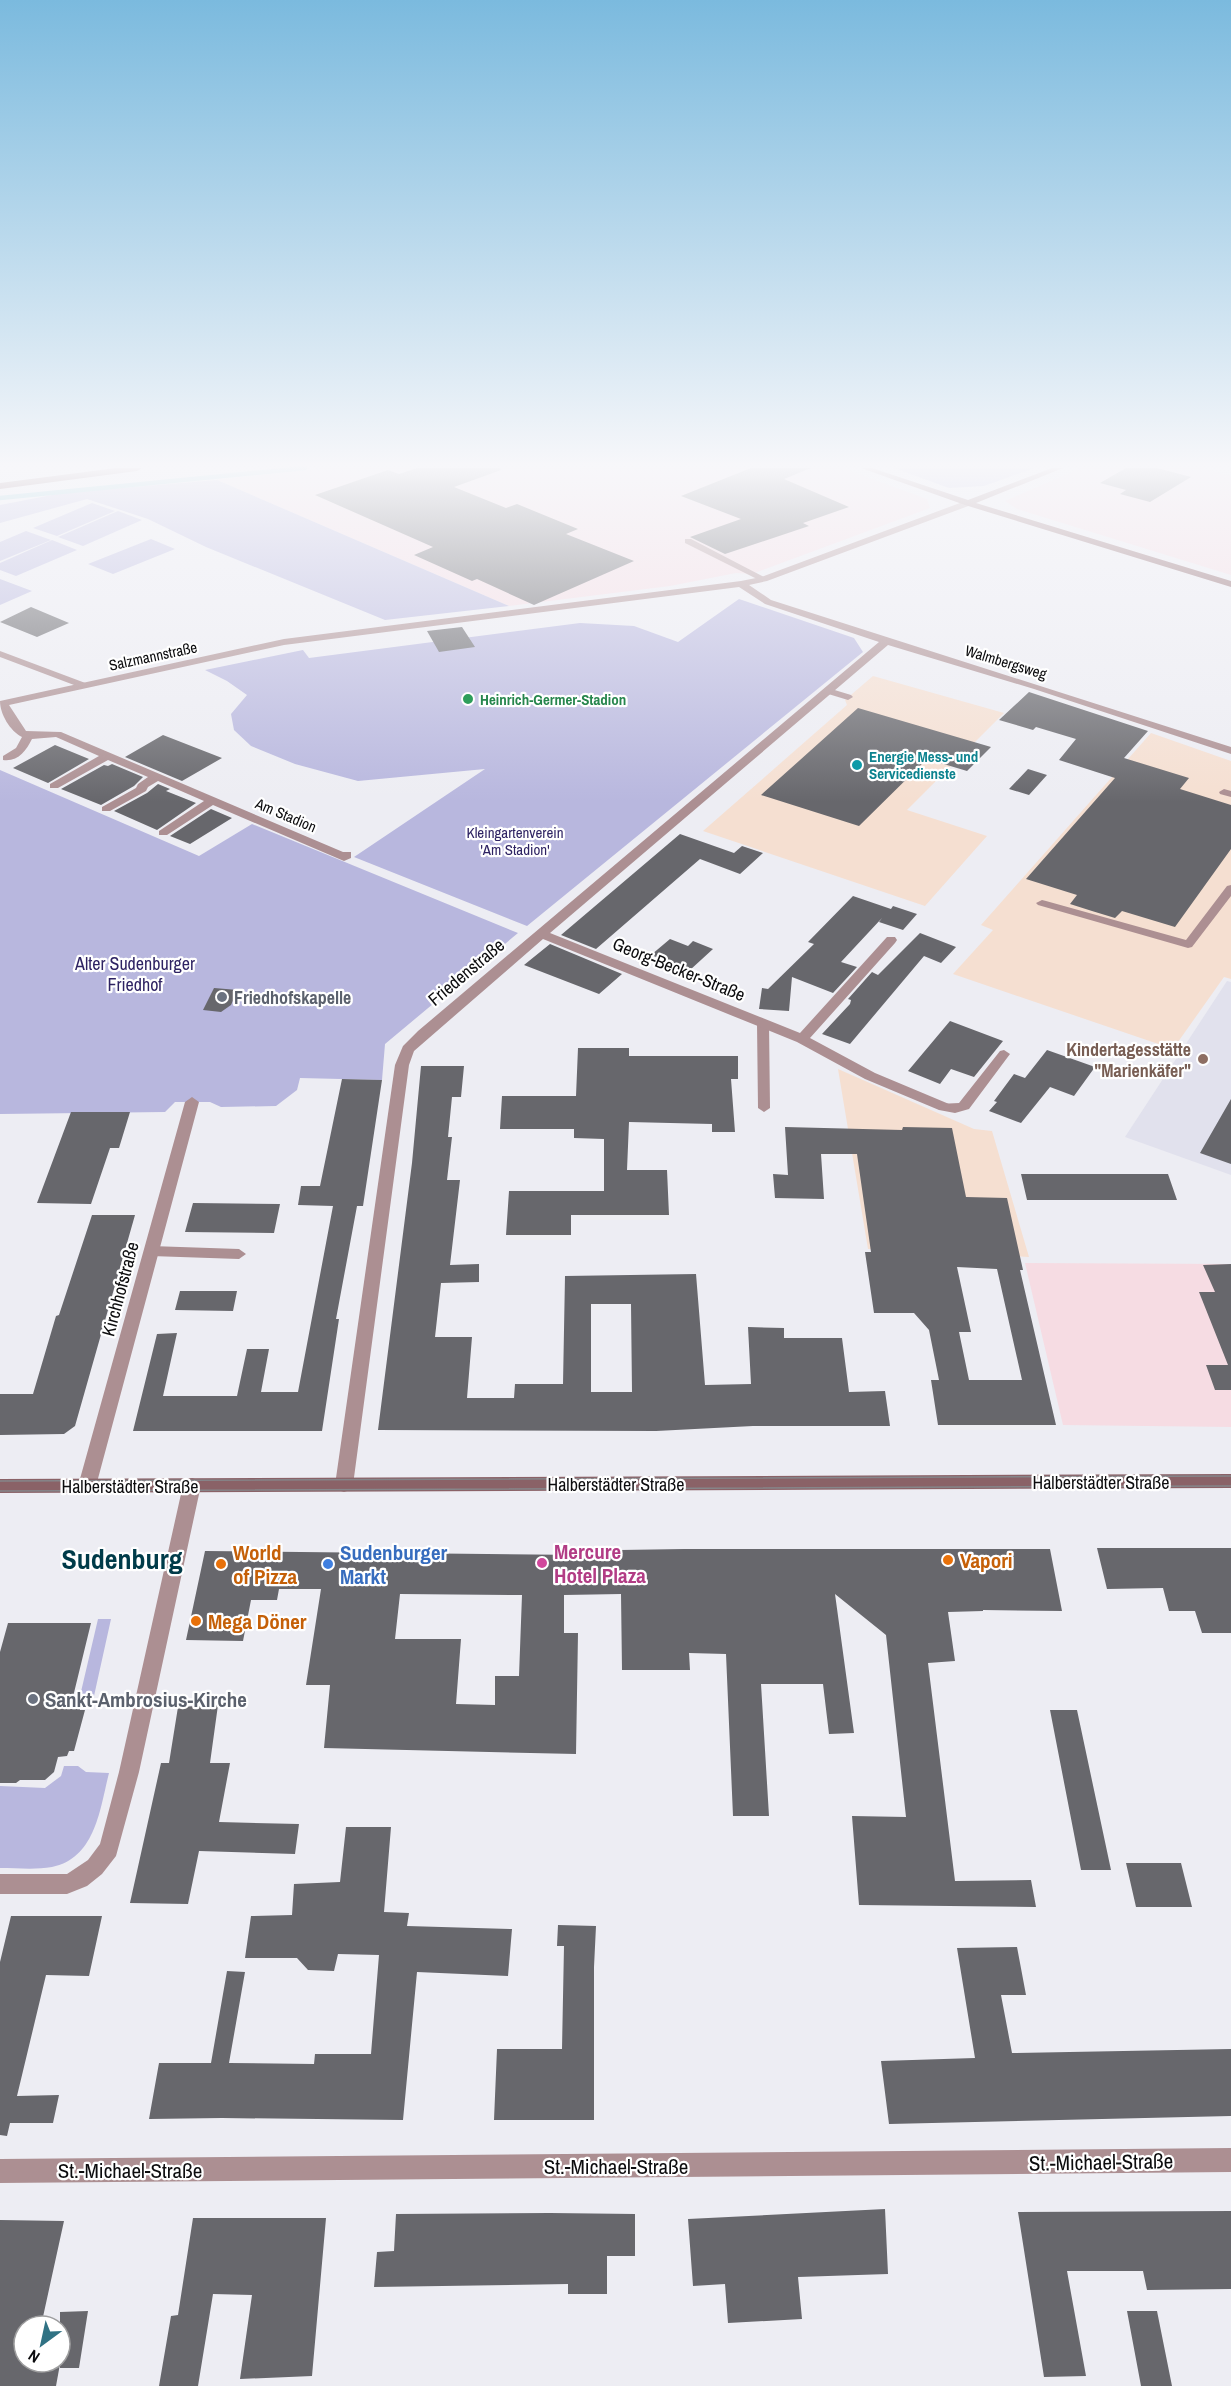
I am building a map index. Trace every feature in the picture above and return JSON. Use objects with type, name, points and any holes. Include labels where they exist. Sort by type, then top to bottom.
[{"type":"street","name":"Salzmannstraße","points":[[2,704],[284,642],[741,584],[762,579]]},
{"type":"street","points":[[1216,579],[1231,584]]},
{"type":"street","name":"Walmbergsweg","points":[[741,584],[768,602],[1231,751]]},
{"type":"street","name":"Friedenstraße","points":[[344,1485],[406,1053],[423,1034],[886,641]]},
{"type":"street","points":[[2,704],[17,732],[27,737],[21,750],[7,758]]},
{"type":"street","name":"Am Stadion","points":[[27,737],[57,734],[345,856]]},
{"type":"street","points":[[54,786],[109,755]]},
{"type":"street","points":[[106,809],[142,789],[142,786],[159,776]]},
{"type":"street","points":[[163,833],[213,800]]},
{"type":"street","name":"Georg-Becker-Straße","points":[[542,934],[802,1039],[870,1076],[944,1107]]},
{"type":"street","points":[[802,1039],[891,940]]},
{"type":"street","name":"Kirchhofstraße","points":[[87,1486],[192,1102]]},
{"type":"street","name":"Halberstädter Straße","points":[[0,1486],[1231,1481]]},
{"type":"street","points":[[0,1884],[67,1884],[95,1867],[109,1849],[129,1772],[192,1485]]},
{"type":"street","name":"St.-Michael-Straße","points":[[0,2171],[1231,2160]]},
{"type":"lane","points":[[0,654],[85,686]]},
{"type":"lane","points":[[828,691],[848,697]]},
{"type":"lane","points":[[1042,903],[1098,921],[1132,926],[1188,945],[1231,888]]},
{"type":"lane","points":[[763,1023],[764,1108]]},
{"type":"lane","points":[[944,1107],[955,1109],[964,1106],[1004,1054]]},
{"type":"lane","points":[[151,1251],[239,1254]]},
{"type":"shaded area","points":[[447,579],[704,579],[670,586],[509,606]]},
{"type":"shaded area","points":[[873,676],[1004,713],[907,810],[987,836],[925,906],[703,831],[847,705],[845,700]]},
{"type":"shaded area","points":[[1151,733],[1231,761],[1231,979],[1224,977],[1173,1049],[953,974],[993,930],[981,925]]},
{"type":"shaded area","name":"Kindertagesstätte \"Marienkäfer\"","points":[[1227,981],[1231,982],[1231,1175],[1125,1137]]},
{"type":"shaded area","points":[[838,1069],[974,1129],[992,1131],[1029,1257],[868,1249]]},
{"type":"shaded area","points":[[1025,1263],[1231,1264],[1231,1427],[1063,1425]]},
{"type":"green space","points":[[0,579],[32,591],[0,605]]},
{"type":"green space","points":[[285,579],[447,579],[509,606],[385,620]]},
{"type":"green space","name":"Kleingartenverein 'Am Stadion'","points":[[739,599],[854,638],[863,652],[527,926],[354,857],[485,769],[358,781],[295,764],[251,746],[234,730],[231,714],[247,695],[227,681],[205,670],[303,650],[309,658],[580,623],[634,626],[678,642]]},
{"type":"green space","name":"Alter Sudenburger Friedhof","points":[[0,770],[199,856],[252,824],[518,933],[385,1044],[382,1080],[300,1078],[297,1090],[276,1106],[221,1107],[210,1102],[175,1102],[165,1112],[0,1114]]},
{"type":"green space","points":[[98,1619],[111,1619],[94,1696],[80,1696]]},
{"type":"green space","points":[[64,1766],[78,1766],[86,1772],[109,1773],[99,1816],[87,1843],[67,1862],[52,1867],[0,1868],[0,1786],[45,1788],[61,1776]]},
{"type":"building","points":[[478,579],[592,579],[534,605]]},
{"type":"building","points":[[31,607],[69,623],[37,637],[0,622]]},
{"type":"building","points":[[462,627],[475,647],[439,652],[427,631]]},
{"type":"building","points":[[1029,692],[1148,731],[1124,758],[1189,778],[1180,789],[1231,805],[1231,849],[1175,927],[1122,911],[1115,918],[1070,904],[1077,895],[1026,879],[1115,778],[1059,760],[1076,739],[1036,727],[1033,730],[999,720]]},
{"type":"building","name":"Energie Mess- und Servicedienste","points":[[858,708],[991,747],[967,771],[927,759],[859,826],[761,795]]},
{"type":"building","points":[[163,735],[222,758],[182,781],[125,757]]},
{"type":"building","points":[[55,745],[89,759],[48,783],[13,768]]},
{"type":"building","points":[[112,764],[143,777],[134,786],[101,805],[61,789],[104,765]]},
{"type":"building","points":[[1028,769],[1047,775],[1029,795],[1009,789]]},
{"type":"building","points":[[158,784],[170,789],[166,791],[196,803],[157,830],[114,811],[147,793]]},
{"type":"building","points":[[211,809],[232,818],[190,844],[170,836]]},
{"type":"building","points":[[680,834],[734,853],[742,846],[763,853],[740,874],[700,859],[596,949],[561,935]]},
{"type":"building","points":[[853,896],[891,909],[893,906],[917,914],[903,930],[879,922],[882,918],[841,962],[857,967],[833,993],[792,977],[789,1011],[759,1009],[762,988],[768,989],[814,944],[808,942]]},
{"type":"building","points":[[920,933],[956,947],[941,963],[924,956],[850,1044],[822,1034],[850,1004],[851,1000],[848,999],[872,972],[878,975]]},
{"type":"building","points":[[670,939],[688,946],[693,941],[713,949],[690,970],[651,955]]},
{"type":"building","points":[[550,944],[622,974],[599,994],[524,965]]},
{"type":"building","name":"Friedhofskapelle","points":[[214,988],[238,990],[231,1005],[221,1012],[203,1010]]},
{"type":"building","points":[[950,1021],[1003,1041],[974,1077],[951,1069],[940,1084],[908,1071]]},
{"type":"building","points":[[578,1048],[629,1048],[629,1056],[738,1056],[738,1079],[731,1079],[735,1132],[712,1132],[712,1124],[629,1122],[627,1170],[667,1170],[669,1215],[571,1215],[571,1235],[506,1235],[509,1191],[604,1191],[604,1139],[574,1138],[574,1129],[500,1129],[502,1096],[576,1096]]},
{"type":"building","points":[[1047,1050],[1095,1067],[1074,1096],[1050,1087],[1021,1123],[989,1111],[1014,1074],[1025,1078]]},
{"type":"building","points":[[421,1066],[464,1066],[461,1097],[452,1097],[448,1137],[452,1137],[447,1180],[460,1180],[450,1265],[479,1264],[479,1282],[441,1283],[435,1337],[472,1337],[467,1398],[514,1398],[515,1384],[563,1384],[565,1276],[696,1274],[705,1385],[751,1384],[748,1327],[784,1328],[784,1338],[842,1338],[849,1392],[885,1391],[890,1426],[753,1426],[656,1431],[378,1430],[412,1163]],"holes":[[[591,1304],[631,1304],[632,1392],[591,1392]]]},
{"type":"building","points":[[342,1079],[382,1080],[363,1206],[357,1206],[336,1319],[339,1319],[322,1431],[133,1431],[157,1334],[177,1333],[163,1396],[237,1396],[247,1349],[269,1349],[261,1392],[298,1392],[333,1206],[298,1205],[301,1186],[320,1186]]},
{"type":"building","points":[[1231,1099],[1231,1164],[1200,1153]]},
{"type":"building","points":[[71,1112],[130,1112],[119,1148],[110,1148],[91,1204],[37,1203]]},
{"type":"building","points":[[785,1127],[902,1130],[903,1127],[952,1128],[966,1197],[1007,1198],[1023,1270],[1020,1270],[1056,1425],[938,1425],[931,1380],[939,1380],[929,1330],[914,1313],[874,1313],[865,1252],[871,1252],[857,1154],[821,1154],[824,1199],[775,1198],[773,1174],[788,1175]],"holes":[[[957,1267],[997,1269],[1022,1380],[969,1380],[959,1332],[971,1332]]]},
{"type":"building","points":[[1021,1174],[1168,1174],[1177,1200],[1027,1200]]},
{"type":"building","points":[[193,1203],[280,1204],[274,1233],[185,1232]]},
{"type":"building","points":[[92,1215],[135,1215],[75,1426],[64,1434],[0,1435],[0,1394],[33,1394],[56,1316],[59,1315]]},
{"type":"building","points":[[1231,1264],[1231,1390],[1215,1390],[1206,1365],[1228,1365],[1199,1292],[1215,1292],[1203,1265]]},
{"type":"building","points":[[180,1291],[237,1291],[233,1311],[175,1310]]},
{"type":"building","points":[[1097,1548],[1231,1548],[1231,1633],[1202,1633],[1195,1611],[1169,1611],[1163,1588],[1107,1589]]},
{"type":"building","points":[[1050,1549],[1062,1611],[948,1612],[955,1661],[928,1663],[955,1881],[1031,1880],[1036,1907],[859,1905],[852,1816],[906,1817],[886,1635],[835,1594],[854,1733],[829,1734],[823,1684],[761,1684],[769,1816],[733,1816],[726,1654],[689,1653],[690,1670],[622,1670],[621,1594],[564,1595],[564,1633],[578,1633],[576,1754],[324,1748],[330,1685],[306,1685],[321,1589],[279,1589],[277,1600],[251,1600],[243,1641],[186,1640],[205,1551],[582,1555],[621,1554],[620,1550]],"holes":[[[400,1594],[522,1595],[519,1676],[495,1676],[495,1705],[456,1704],[461,1639],[395,1639]]]},
{"type":"building","name":"Sankt-Ambrosius-Kirche","points":[[8,1623],[91,1623],[71,1705],[80,1706],[80,1710],[85,1710],[74,1751],[69,1751],[67,1756],[58,1757],[54,1772],[45,1780],[0,1783],[0,1652]]},
{"type":"building","points":[[218,1705],[210,1763],[230,1763],[219,1822],[299,1824],[295,1854],[199,1851],[188,1904],[130,1903],[161,1763],[169,1763],[178,1707]]},
{"type":"building","points":[[1050,1710],[1077,1710],[1111,1870],[1081,1870]]},
{"type":"building","points":[[346,1827],[391,1827],[384,1912],[409,1913],[407,1926],[512,1929],[508,1976],[417,1972],[403,2120],[149,2119],[159,2063],[211,2063],[227,1971],[245,1972],[229,2063],[314,2064],[315,2054],[371,2054],[379,1955],[338,1954],[334,1971],[308,1970],[297,1958],[245,1958],[251,1916],[292,1915],[294,1884],[340,1882]]},
{"type":"building","points":[[1126,1863],[1181,1863],[1192,1907],[1136,1907]]},
{"type":"building","points":[[11,1916],[102,1916],[89,1976],[46,1975],[17,2096],[59,2095],[53,2123],[10,2123],[7,2136],[0,2135],[0,1962]]},
{"type":"building","points":[[558,1925],[596,1926],[594,2120],[494,2120],[497,2049],[562,2049],[564,1946],[557,1946]]},
{"type":"building","points":[[1017,1947],[1026,1995],[1001,1995],[1012,2053],[1231,2049],[1231,2116],[889,2124],[881,2061],[975,2058],[957,1948]]},
{"type":"building","points":[[885,2209],[888,2274],[798,2277],[802,2319],[728,2323],[725,2284],[693,2286],[688,2219]]},
{"type":"building","points":[[1231,2211],[1231,2289],[1147,2290],[1143,2271],[1067,2271],[1086,2376],[1044,2377],[1018,2212]]},
{"type":"building","points":[[396,2214],[635,2214],[635,2256],[607,2256],[607,2294],[568,2294],[568,2284],[374,2287],[377,2252],[394,2251]]},
{"type":"building","points":[[193,2218],[326,2218],[312,2376],[240,2379],[252,2295],[213,2294],[198,2386],[159,2386],[171,2316],[178,2315]]},
{"type":"building","points":[[0,2220],[64,2221],[44,2314],[12,2314],[12,2374],[58,2374],[56,2386],[0,2386]]},
{"type":"building","points":[[88,2311],[79,2368],[72,2368],[72,2314],[60,2314],[60,2312]]},
{"type":"building","points":[[1127,2311],[1157,2311],[1172,2386],[1141,2386]]},
{"type":"tram line","points":[[0,1481],[1231,1476]]},
{"type":"tram line","points":[[0,1491],[1231,1486]]},
{"type":"place","name":"Heinrich-Germer-Stadion","points":[[468,699]]},
{"type":"place","name":"Energie Mess- und Servicedienste","points":[[857,765]]},
{"type":"place","name":"Friedhofskapelle","points":[[222,997]]},
{"type":"place","name":"Kindertagesstätte \"Marienkäfer\"","points":[[1203,1059]]},
{"type":"place","name":"Vapori","points":[[948,1560]]},
{"type":"place","name":"Mercure Hotel Plaza","points":[[542,1563]]},
{"type":"place","name":"World of Pizza","points":[[221,1564]]},
{"type":"place","name":"Sudenburger Markt","points":[[328,1564]]},
{"type":"place","name":"Mega Döner","points":[[196,1621]]},
{"type":"place","name":"Sankt-Ambrosius-Kirche","points":[[33,1699]]},
{"type":"district","name":"Sudenburg","points":[[122,1559]]}]
